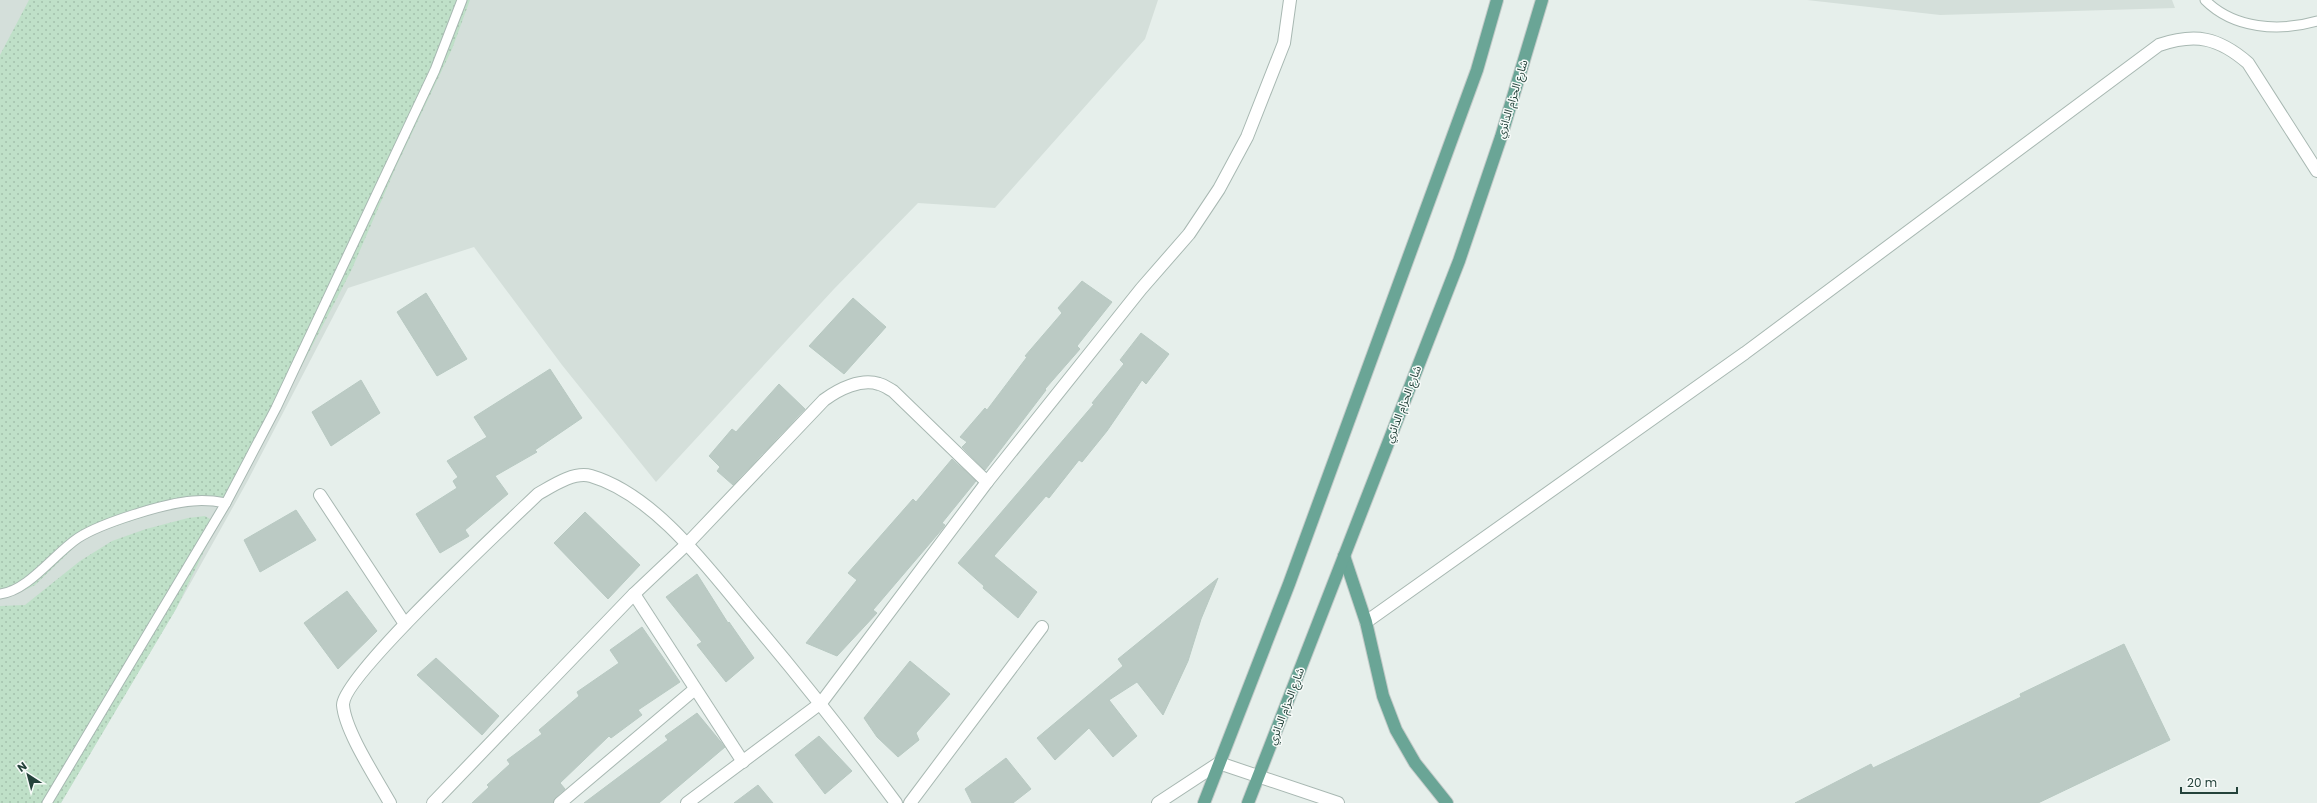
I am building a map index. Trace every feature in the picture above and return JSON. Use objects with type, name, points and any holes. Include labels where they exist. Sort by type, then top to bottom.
[{"type":"main road","points":[[1204,803],[1289,584],[1477,70],[1497,0]]},
{"type":"main road","name":"شارع الحزام الدائري","points":[[1248,803],[1459,261],[1501,137],[1542,0]]},
{"type":"main road","points":[[1344,556],[1357,589],[1383,696],[1396,730],[1415,763],[1447,803]]},
{"type":"street","points":[[687,803],[820,703],[987,482],[1141,289],[1189,234],[1219,189],[1247,137],[1284,43],[1290,0]]},
{"type":"street","points":[[1366,622],[1745,353],[2159,45],[2177,39],[2197,38],[2216,42],[2233,50],[2248,63],[2317,171]]},
{"type":"street","points":[[434,803],[634,594],[688,543],[824,400],[836,391],[855,384],[879,384],[893,392],[987,482]]},
{"type":"street","points":[[390,803],[352,733],[343,703],[350,687],[405,624],[538,494],[564,478],[590,475],[631,494],[688,543],[820,703],[896,803]]},
{"type":"street","points":[[320,495],[405,624]]},
{"type":"street","points":[[634,594],[743,762]]},
{"type":"street","points":[[910,803],[1042,627]]},
{"type":"street","points":[[560,803],[695,689]]},
{"type":"street","points":[[1158,803],[1219,763],[1338,803]]},
{"type":"lane","points":[[47,803],[226,503],[276,408],[435,70],[462,0]]},
{"type":"lane","points":[[2205,0],[2219,13],[2235,21],[2278,27],[2317,21]]},
{"type":"lane","points":[[0,594],[16,590],[78,538],[92,531],[133,516],[175,504],[192,501],[226,503]]},
{"type":"shaded area","points":[[0,0],[1158,0],[1145,39],[995,208],[918,203],[834,289],[656,482],[562,365],[474,247],[348,288],[247,482],[176,609],[61,803],[0,803]]},
{"type":"shaded area","points":[[1807,0],[2172,0],[2175,8],[1940,15]]},
{"type":"green space","points":[[29,0],[470,0],[452,49],[396,167],[351,271],[240,485],[224,501],[193,504],[161,511],[86,536],[35,585],[17,594],[0,593],[0,55]]},
{"type":"green space","points":[[205,516],[215,522],[209,541],[176,609],[61,803],[0,803],[0,606],[25,605],[80,561],[112,541],[146,529],[188,518]]},
{"type":"building","points":[[1082,281],[1112,302],[1077,346],[1080,349],[1045,389],[1046,390],[985,470],[962,447],[967,442],[960,437],[985,408],[987,410],[1027,357],[1025,356],[1062,313],[1058,308]]},
{"type":"building","points":[[426,293],[467,359],[437,376],[397,312]]},
{"type":"building","points":[[853,298],[886,327],[844,374],[809,346]]},
{"type":"building","points":[[1141,333],[1169,354],[1146,384],[1142,380],[1107,431],[1082,462],[1079,460],[1049,498],[1046,496],[994,556],[1037,592],[1018,618],[983,588],[984,586],[958,563],[1094,404],[1092,403],[1124,364],[1120,360]]},
{"type":"building","points":[[550,369],[582,418],[535,450],[537,452],[495,476],[508,494],[465,530],[469,536],[440,553],[416,514],[457,488],[453,481],[458,477],[447,461],[487,437],[474,417]]},
{"type":"building","points":[[361,380],[380,413],[331,446],[312,412]]},
{"type":"building","points":[[779,384],[805,409],[733,485],[717,471],[720,467],[709,456],[732,429],[736,432]]},
{"type":"building","points":[[952,459],[976,481],[942,523],[945,525],[943,528],[873,610],[877,613],[837,656],[806,643],[857,580],[848,573],[913,499],[916,502]]},
{"type":"building","points":[[296,510],[316,540],[260,572],[244,540]]},
{"type":"building","points":[[585,512],[640,565],[608,599],[554,543]]},
{"type":"building","points":[[697,574],[728,623],[729,622],[754,658],[726,682],[697,645],[702,642],[666,597]]},
{"type":"building","points":[[1218,578],[1201,619],[1188,661],[1163,715],[1137,682],[1109,700],[1137,736],[1113,757],[1089,728],[1055,760],[1037,738],[1123,666],[1118,659]]},
{"type":"building","points":[[347,591],[377,631],[338,669],[304,623]]},
{"type":"building","points":[[642,627],[680,682],[638,710],[642,715],[611,738],[609,736],[560,783],[565,789],[555,798],[553,803],[472,803],[489,787],[487,785],[510,764],[507,760],[542,734],[539,730],[579,696],[577,692],[619,663],[610,650]]},
{"type":"building","points":[[2124,644],[2170,740],[2038,803],[1795,803],[1871,764],[1873,768],[2021,697],[2020,694]]},
{"type":"building","points":[[436,658],[499,716],[482,735],[417,675]]},
{"type":"building","points":[[910,661],[950,694],[916,733],[919,740],[898,757],[877,737],[864,718]]},
{"type":"building","points":[[697,713],[725,747],[659,803],[584,803],[668,740],[665,736]]},
{"type":"building","points":[[819,736],[852,771],[825,794],[795,755]]},
{"type":"building","points":[[1006,758],[1031,789],[1013,803],[972,803],[965,789]]},
{"type":"building","points":[[758,785],[773,803],[734,803]]}]
